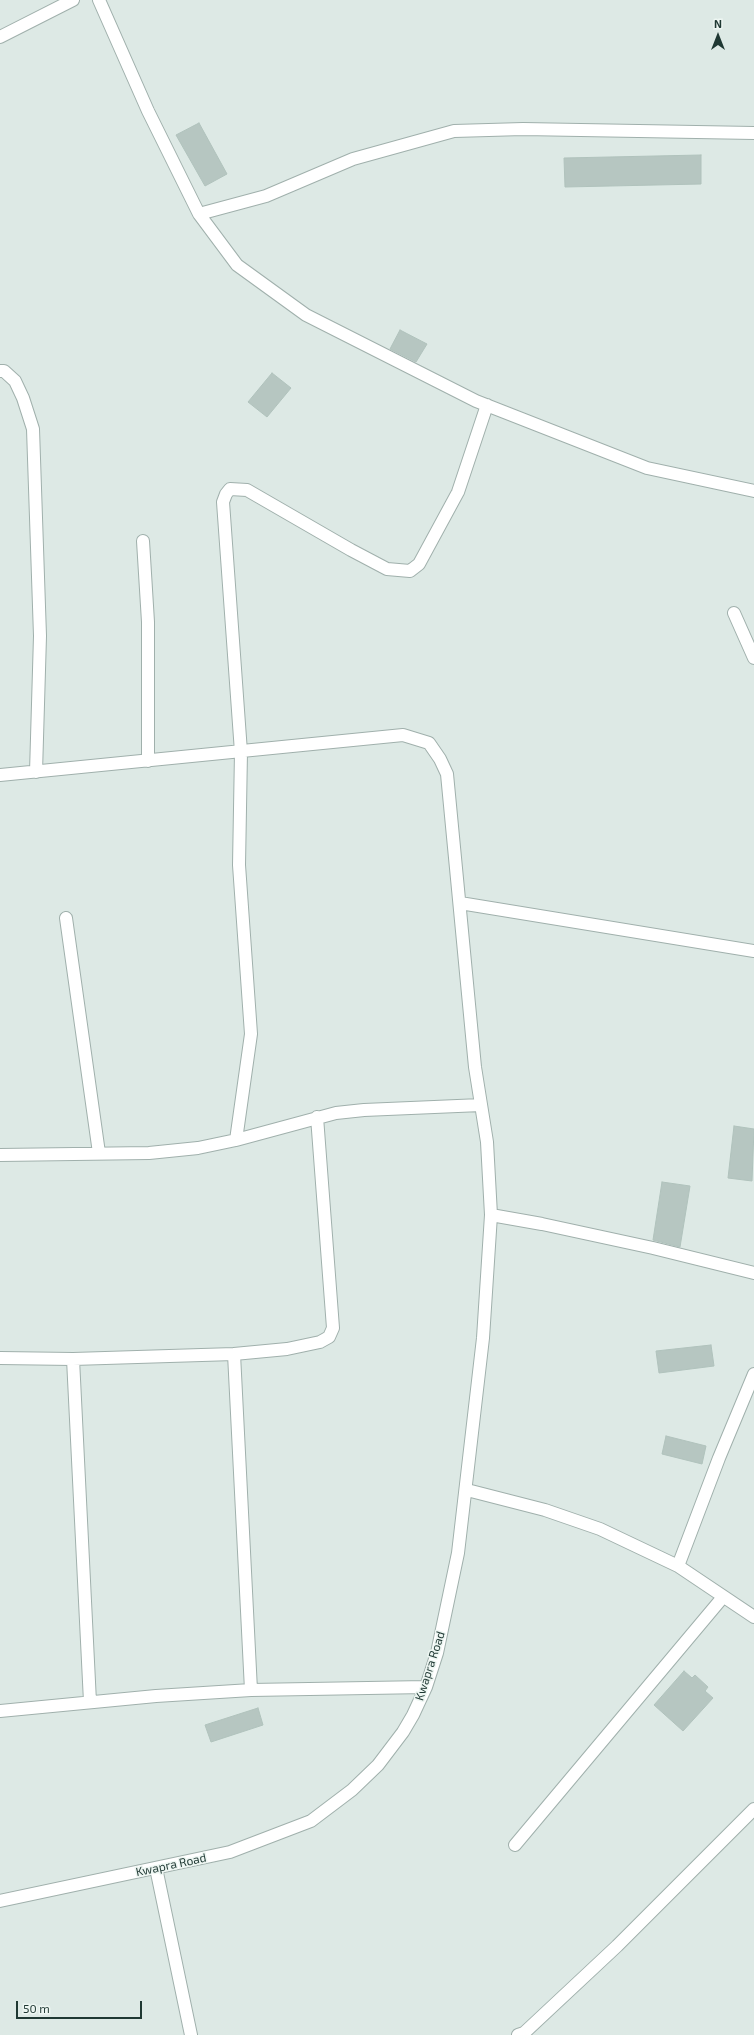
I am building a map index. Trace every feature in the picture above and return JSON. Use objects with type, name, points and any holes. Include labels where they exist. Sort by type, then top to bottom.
[{"type":"street","points":[[0,37],[73,0]]},
{"type":"street","points":[[99,0],[148,111],[199,214],[237,265],[306,315],[487,405],[647,468],[754,491]]},
{"type":"street","points":[[199,214],[266,196],[353,159],[454,131],[523,129],[754,134]]},
{"type":"street","points":[[0,371],[4,371],[15,381],[23,398],[33,429],[40,636],[36,772]]},
{"type":"street","points":[[236,1140],[251,1034],[239,865],[241,752],[223,502],[230,489],[246,490],[387,569],[410,571],[419,564],[458,492],[487,405]]},
{"type":"street","points":[[143,541],[148,622],[148,761]]},
{"type":"street","points":[[734,613],[754,658]]},
{"type":"street","name":"Kwapra Road","points":[[0,775],[403,735],[429,743],[440,759],[447,774],[475,1066],[487,1142],[491,1215],[486,1311],[467,1490],[458,1553],[437,1652],[426,1687],[406,1726],[378,1765],[352,1790],[311,1821],[230,1852],[0,1901]]},
{"type":"street","points":[[460,903],[754,951]]},
{"type":"street","points":[[66,918],[99,1153]]},
{"type":"street","points":[[0,1155],[149,1153],[198,1148],[236,1140],[317,1117],[364,1110],[481,1104]]},
{"type":"street","points":[[0,1358],[72,1358],[234,1354],[282,1350],[320,1342],[329,1337],[333,1328],[317,1117]]},
{"type":"street","points":[[491,1215],[594,1235],[754,1272]]},
{"type":"street","points":[[234,1354],[251,1690]]},
{"type":"street","points":[[72,1358],[90,1702]]},
{"type":"street","points":[[678,1566],[719,1458],[754,1374]]},
{"type":"street","points":[[467,1490],[545,1510],[600,1529],[678,1566],[754,1617]]},
{"type":"street","points":[[515,1845],[723,1597]]},
{"type":"street","points":[[0,1711],[90,1702],[251,1690],[426,1687]]},
{"type":"street","points":[[522,2034],[617,1946],[754,1808]]},
{"type":"street","points":[[156,1868],[191,2035]]},
{"type":"building","points":[[199,123],[227,174],[205,186],[176,135]]},
{"type":"building","points":[[701,155],[701,184],[565,187],[564,158]]},
{"type":"building","points":[[400,330],[427,344],[416,362],[390,349]]},
{"type":"building","points":[[272,373],[291,388],[267,417],[248,402]]},
{"type":"building","points":[[734,1126],[754,1129],[752,1181],[728,1178]]},
{"type":"building","points":[[662,1182],[690,1186],[680,1247],[653,1240]]},
{"type":"building","points":[[711,1345],[714,1366],[659,1373],[656,1351]]},
{"type":"building","points":[[666,1436],[706,1446],[702,1464],[662,1454]]},
{"type":"building","points":[[684,1671],[692,1678],[695,1675],[708,1687],[705,1691],[713,1698],[683,1731],[654,1705]]},
{"type":"building","points":[[258,1708],[263,1725],[211,1742],[205,1725]]}]
